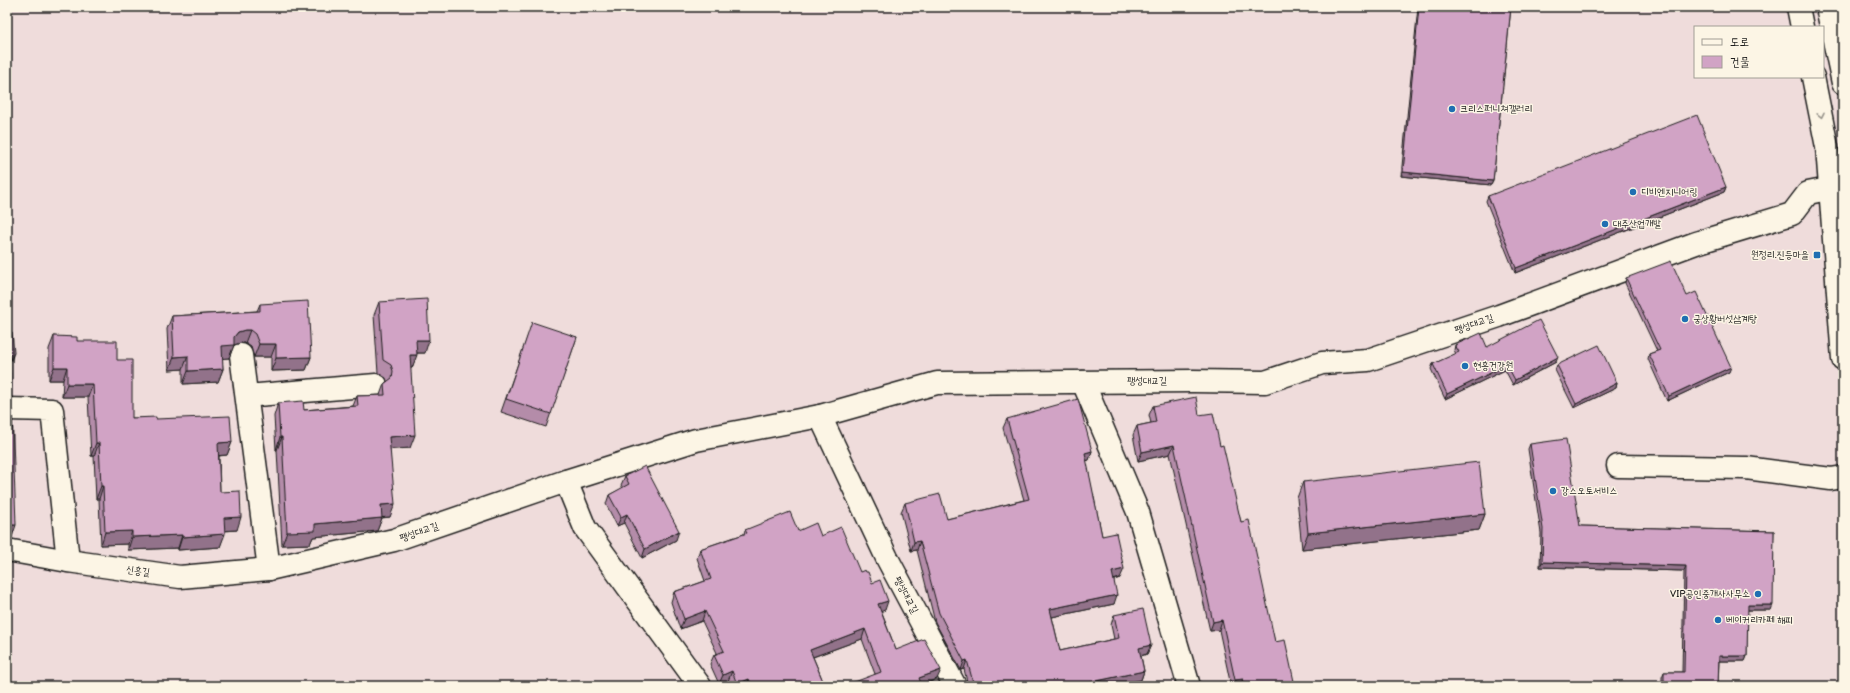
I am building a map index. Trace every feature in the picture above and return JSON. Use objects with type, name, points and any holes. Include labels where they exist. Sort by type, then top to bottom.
[{"type":"street","points":[[1798,7],[1802,26]]},
{"type":"street","points":[[1827,7],[1843,83]]},
{"type":"street","points":[[1813,78],[1827,147],[1837,187],[1843,359]]},
{"type":"street","name":"팽성대교길","points":[[269,569],[394,540],[566,481],[696,440],[820,416],[937,383],[1193,381],[1265,382],[1322,363],[1368,360],[1499,316],[1696,243],[1792,214],[1808,193],[1837,187]]},
{"type":"street","points":[[241,355],[269,569]]},
{"type":"street","points":[[1083,382],[1138,512],[1189,686]]},
{"type":"street","points":[[247,396],[376,385]]},
{"type":"street","points":[[7,409],[52,410],[68,561]]},
{"type":"street","name":"팽성대교길","points":[[820,416],[887,558],[954,686]]},
{"type":"street","points":[[1618,466],[1746,468],[1831,478],[1843,477]]},
{"type":"street","points":[[566,481],[585,528],[700,686]]},
{"type":"street","name":"신흥길","points":[[7,550],[68,561],[180,577],[269,569]]},
{"type":"building","points":[[1419,7],[1511,7],[1493,181],[1403,172]]},
{"type":"building","points":[[1697,115],[1726,187],[1516,268],[1488,196]]},
{"type":"building","points":[[1671,261],[1687,296],[1696,292],[1731,367],[1669,396],[1649,354],[1660,350],[1626,278]]},
{"type":"building","points":[[427,299],[429,340],[416,340],[417,355],[410,355],[415,435],[389,437],[395,504],[381,505],[382,518],[315,524],[315,531],[287,532],[282,437],[280,437],[278,403],[303,401],[304,410],[358,406],[357,396],[385,395],[384,384],[392,378],[393,371],[391,365],[383,360],[379,302]]},
{"type":"building","points":[[308,301],[311,357],[276,358],[276,344],[259,344],[255,334],[250,330],[245,330],[238,332],[234,337],[234,345],[222,346],[223,369],[188,371],[188,356],[174,357],[172,316],[260,311],[260,304]]},
{"type":"building","points":[[1539,320],[1558,357],[1515,380],[1507,365],[1447,394],[1433,364],[1459,352],[1455,345],[1481,333],[1487,347]]},
{"type":"building","points":[[532,322],[577,337],[551,414],[506,399]]},
{"type":"building","points":[[7,332],[12,332],[14,353],[10,354],[11,385],[7,386]]},
{"type":"building","points":[[54,336],[77,337],[77,341],[117,341],[117,360],[132,360],[132,418],[156,417],[156,419],[230,416],[232,442],[218,443],[220,492],[240,491],[241,517],[224,518],[225,534],[182,537],[182,535],[132,537],[132,531],[105,532],[99,443],[96,443],[93,384],[67,384],[67,367],[54,367]]},
{"type":"building","points":[[1599,345],[1617,383],[1576,404],[1557,365]]},
{"type":"building","points":[[1196,397],[1199,415],[1213,413],[1220,446],[1223,445],[1241,522],[1249,520],[1275,642],[1285,640],[1295,686],[1245,686],[1243,679],[1235,680],[1222,620],[1213,622],[1174,445],[1142,452],[1137,426],[1156,422],[1153,406]]},
{"type":"building","points":[[1078,399],[1092,451],[1085,453],[1102,536],[1116,533],[1124,569],[1112,572],[1117,595],[1050,609],[1060,651],[1119,638],[1114,615],[1143,609],[1151,645],[1139,648],[1144,671],[1073,686],[974,686],[967,660],[964,661],[939,613],[920,541],[914,542],[905,503],[940,494],[947,519],[1029,499],[1007,419]]},
{"type":"building","points":[[7,408],[12,410],[16,525],[7,525]]},
{"type":"building","points":[[1566,439],[1580,526],[1774,531],[1773,605],[1748,605],[1747,656],[1719,656],[1718,686],[1664,686],[1664,672],[1684,672],[1686,566],[1542,562],[1543,529],[1530,444]]},
{"type":"building","points":[[1479,462],[1485,514],[1308,533],[1303,482]]},
{"type":"building","points":[[645,466],[679,531],[645,549],[627,514],[621,517],[609,495],[629,484],[625,476]]},
{"type":"building","points":[[790,512],[798,531],[816,523],[821,536],[841,527],[860,572],[865,570],[868,572],[872,583],[880,580],[888,601],[878,604],[896,650],[924,639],[941,670],[919,678],[922,686],[844,686],[881,672],[865,629],[810,650],[825,686],[752,686],[749,679],[737,684],[732,671],[723,675],[714,655],[724,651],[705,611],[684,619],[674,592],[711,579],[700,549],[747,533],[745,530]]},
{"type":"place","name":"크리스퍼니쳐갤러리","points":[[1452,109]]},
{"type":"place","name":"디비엔지니어링","points":[[1633,192]]},
{"type":"place","name":"대주산업개발","points":[[1605,224]]},
{"type":"place","name":"원정리.진등마을","points":[[1817,255]]},
{"type":"place","name":"궁상황버섯삼계탕","points":[[1685,319]]},
{"type":"place","name":"현흥건강원","points":[[1465,366]]},
{"type":"place","name":"강스오토서비스","points":[[1553,491]]},
{"type":"place","name":"VIP공인중개사사무소","points":[[1758,594]]},
{"type":"place","name":"베이커리카페 해피","points":[[1718,620]]}]
